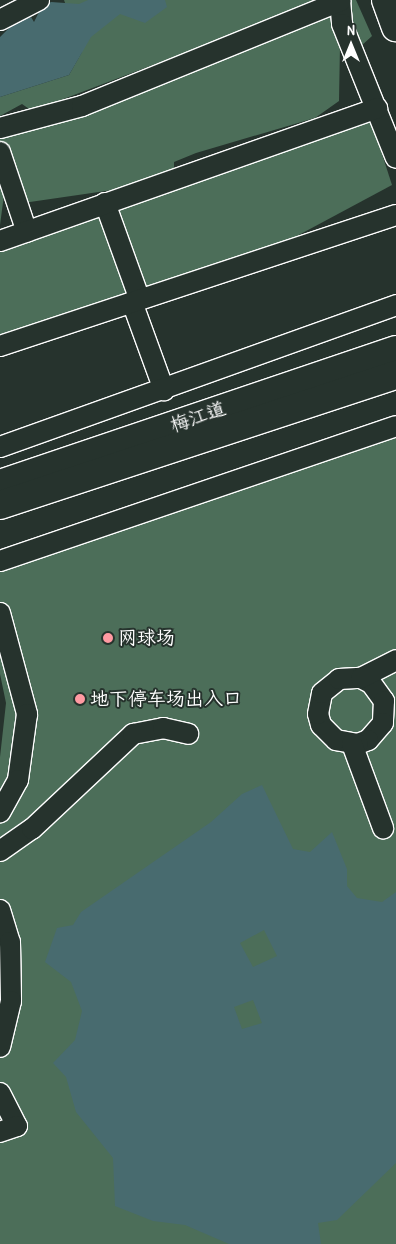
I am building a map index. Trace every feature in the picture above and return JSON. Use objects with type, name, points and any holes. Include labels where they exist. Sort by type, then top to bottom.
[{"type":"street","points":[[0,20],[40,0]]},
{"type":"street","points":[[386,0],[396,27]]},
{"type":"street","points":[[0,128],[82,106],[340,1],[342,24],[396,158]]},
{"type":"street","points":[[0,242],[376,108]]},
{"type":"street","points":[[0,152],[27,232]]},
{"type":"street","points":[[105,203],[164,390]]},
{"type":"street","points":[[0,346],[396,215]]},
{"type":"street","points":[[0,447],[164,390],[396,305]]},
{"type":"street","name":"梅江道","points":[[0,484],[396,350]]},
{"type":"street","name":"梅江道","points":[[0,505],[396,375]]},
{"type":"street","points":[[0,561],[396,426]]},
{"type":"street","points":[[0,613],[27,714],[18,780],[0,812]]},
{"type":"street","points":[[361,678],[396,660]]},
{"type":"street","points":[[350,676],[361,678],[379,691],[386,712],[377,732],[352,744],[327,734],[318,703],[330,684],[350,676]]},
{"type":"street","points":[[0,850],[44,819],[133,734],[163,728],[188,734]]},
{"type":"street","points":[[352,744],[383,828]]},
{"type":"street","points":[[0,910],[10,942],[4,1022],[0,1047]]},
{"type":"street","points":[[0,1093],[17,1126],[0,1132]]},
{"type":"green space","points":[[64,0],[324,0],[32,111],[22,104],[0,116],[0,97],[69,75],[82,52]]},
{"type":"green space","points":[[333,0],[356,0],[372,36],[360,47],[340,46],[339,101],[315,118],[196,153],[174,162],[174,173],[140,186],[23,203],[4,195],[0,225],[0,131]]},
{"type":"green space","points":[[371,120],[392,185],[295,237],[0,336],[0,239]]},
{"type":"green space","points":[[396,422],[396,1244],[0,1244],[0,757],[6,703],[0,674],[0,555]]},
{"type":"water","points":[[88,0],[165,0],[167,7],[145,23],[120,14],[91,37],[69,75],[0,97],[0,37],[13,24],[31,17],[34,22],[41,8],[51,2],[79,4]]},
{"type":"water","points":[[262,785],[293,849],[310,852],[332,832],[347,869],[347,886],[357,898],[382,902],[396,892],[396,1163],[337,1220],[318,1223],[321,1244],[229,1244],[185,1225],[153,1221],[115,1206],[113,1158],[76,1112],[66,1077],[53,1063],[75,1040],[82,1011],[71,982],[45,962],[57,928],[73,925],[81,912],[211,822],[242,794]],"holes":[[[264,930],[277,956],[253,967],[240,943]],[[253,1000],[262,1023],[242,1029],[234,1007]]]},
{"type":"place","name":"网球场","points":[[108,638]]},
{"type":"place","name":"地下停车场出入口","points":[[80,699]]}]
